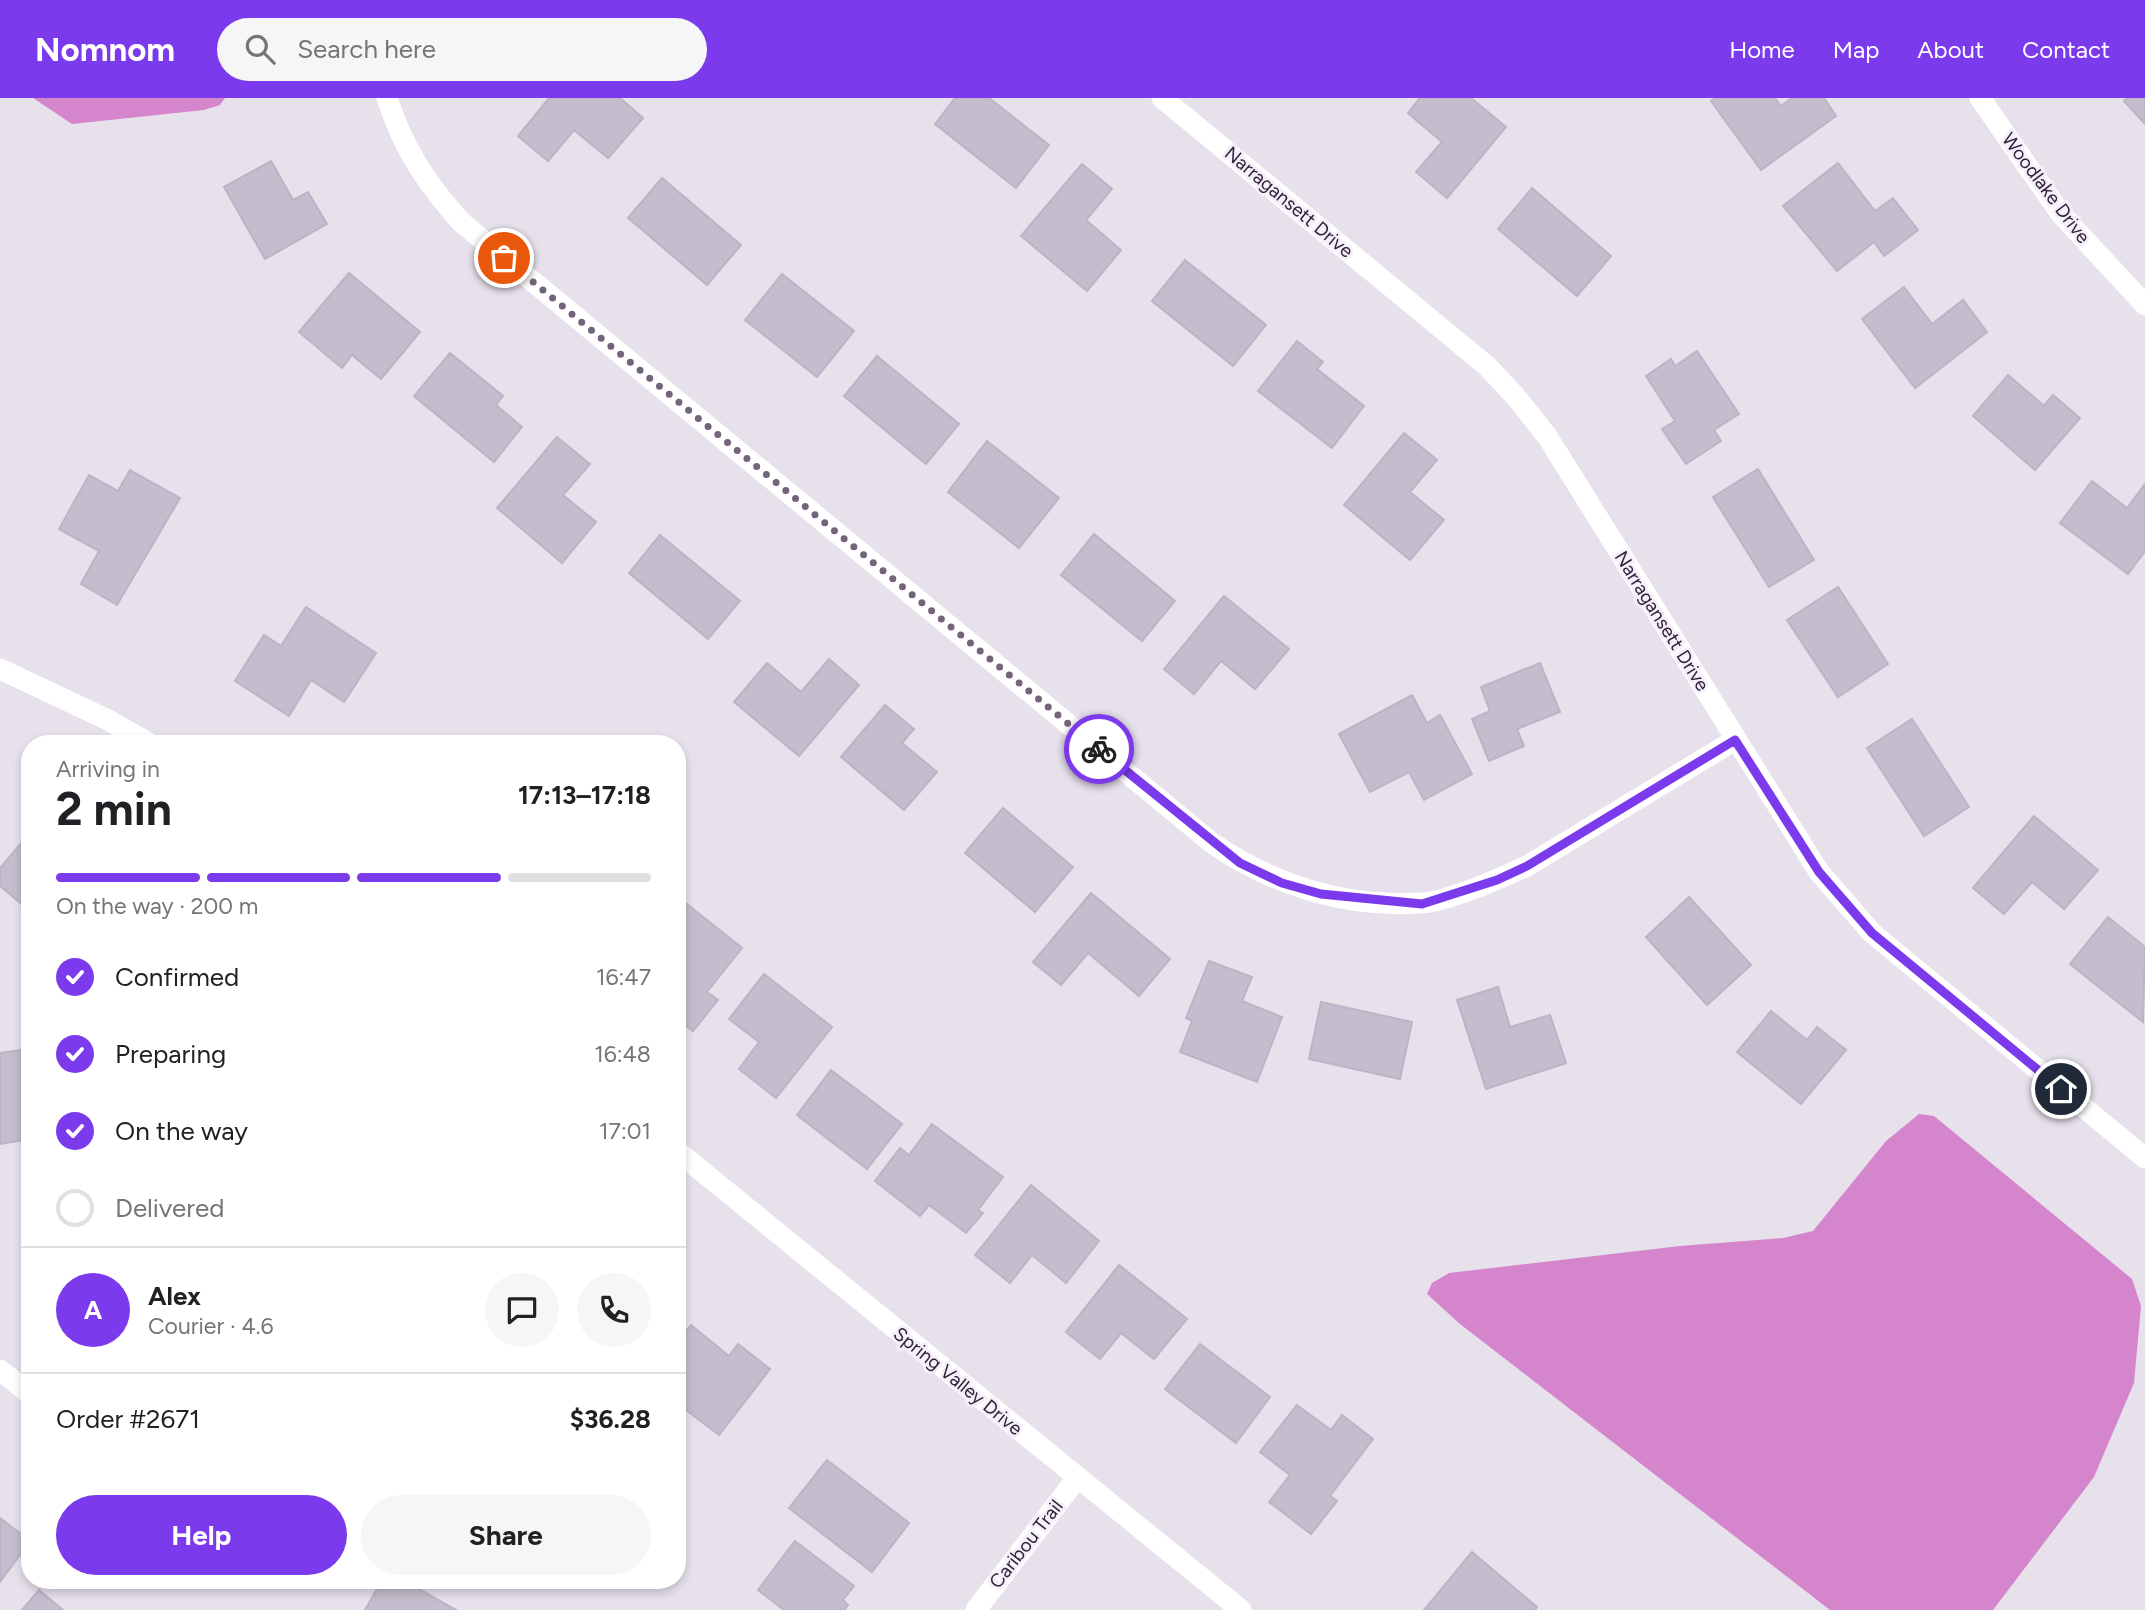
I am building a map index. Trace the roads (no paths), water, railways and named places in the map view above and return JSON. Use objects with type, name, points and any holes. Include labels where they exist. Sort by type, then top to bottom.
[{"type":"street","points":[[387,98],[397,131],[413,162],[461,222],[1212,843],[1240,863],[1282,883],[1347,899],[1422,904],[1497,880],[1527,866],[1735,740]]},
{"type":"street","name":"Narragansett Drive","points":[[1162,98],[1487,366],[1516,397],[1547,436],[1819,872],[1872,933],[2145,1158]]},
{"type":"street","name":"Woodlake Drive","points":[[1980,98],[2061,214],[2145,304]]},
{"type":"street","points":[[0,669],[134,735]]},
{"type":"street","name":"Spring Valley Drive","points":[[686,1158],[1241,1610]]},
{"type":"street","points":[[0,1370],[21,1387]]},
{"type":"street","name":"Caribou Trail","points":[[976,1610],[1077,1479]]}]
